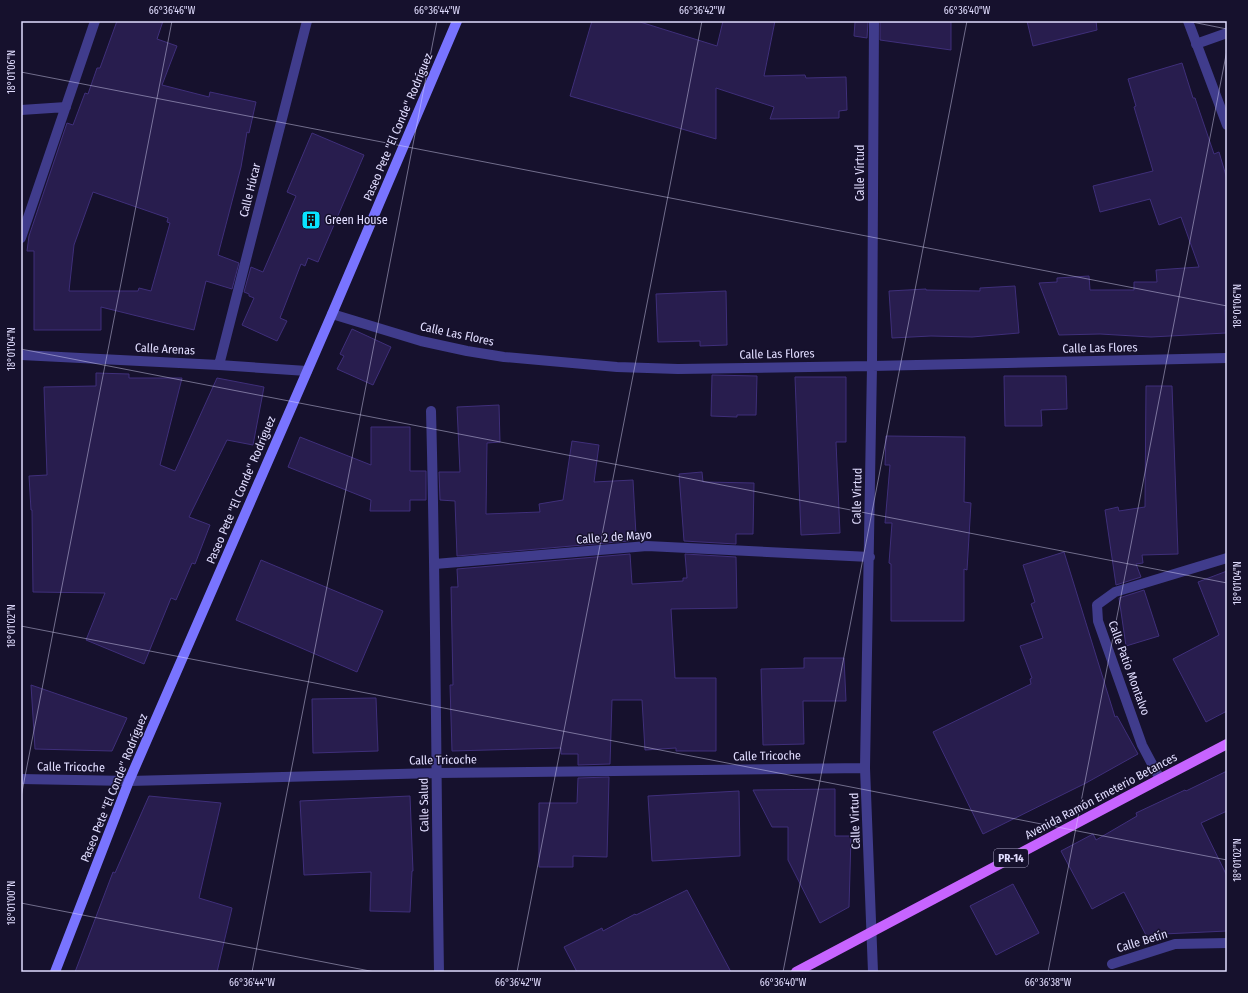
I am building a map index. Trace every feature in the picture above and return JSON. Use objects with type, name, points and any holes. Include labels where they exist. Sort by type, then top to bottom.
[{"type":"main road","name":"Avenida Ramón Emeterio Betances","points":[[796,972],[1227,744]]},
{"type":"street","points":[[21,238],[95,21]]},
{"type":"street","name":"Calle Húcar","points":[[219,365],[307,21]]},
{"type":"street","name":"Paseo Pete \"El Conde\" Rodríguez","points":[[55,972],[129,781],[458,21]]},
{"type":"street","name":"Calle Virtud","points":[[873,972],[865,768],[870,557],[874,21]]},
{"type":"street","points":[[1188,21],[1227,125]]},
{"type":"street","points":[[1196,44],[1227,33]]},
{"type":"street","points":[[21,110],[66,106]]},
{"type":"street","name":"Calle Las Flores","points":[[332,314],[421,341],[467,351],[526,359],[617,367],[678,369],[1227,358]]},
{"type":"street","name":"Calle Arenas","points":[[21,355],[307,371]]},
{"type":"street","points":[[431,411],[435,564]]},
{"type":"street","name":"Calle 2 de Mayo","points":[[435,564],[647,546],[870,557]]},
{"type":"street","name":"Calle Patio Montalvo","points":[[1160,779],[1142,745],[1098,621],[1097,605],[1115,592],[1227,558]]},
{"type":"street","name":"Calle Salud","points":[[435,564],[439,972]]},
{"type":"street","name":"Calle Tricoche","points":[[21,780],[129,781],[436,773],[865,768]]},
{"type":"street","name":"Calle Betín","points":[[1112,964],[1175,944],[1227,943]]},
{"type":"building","points":[[117,21],[163,21],[157,39],[177,46],[162,85],[209,97],[210,92],[256,102],[249,133],[247,132],[241,167],[218,255],[239,263],[232,289],[206,281],[194,330],[101,307],[101,330],[34,330],[34,251],[27,251],[29,236],[67,123],[73,125],[85,93],[88,94],[97,68],[100,68]],"holes":[[[93,192],[168,218],[167,222],[170,223],[151,291],[139,288],[138,291],[69,291],[74,245]]]},
{"type":"building","points":[[592,21],[637,21],[717,46],[723,21],[775,21],[764,76],[805,75],[806,78],[846,77],[847,110],[839,111],[839,118],[770,119],[774,107],[716,88],[716,139],[570,96]]},
{"type":"building","points":[[1027,21],[1096,21],[1097,30],[1033,46]]},
{"type":"building","points":[[855,22],[868,22],[867,38],[854,36]]},
{"type":"building","points":[[880,22],[951,22],[951,50],[880,40]]},
{"type":"building","points":[[1182,63],[1193,98],[1195,98],[1214,154],[1219,152],[1227,179],[1226,333],[1151,337],[1100,334],[1059,335],[1039,283],[1057,282],[1057,278],[1089,276],[1090,290],[1134,290],[1134,282],[1157,282],[1156,270],[1199,267],[1181,217],[1159,225],[1150,199],[1100,212],[1093,186],[1153,171],[1134,107],[1136,106],[1128,79]]},
{"type":"building","name":"Green House","points":[[312,133],[364,155],[318,262],[308,258],[305,266],[301,264],[280,318],[287,321],[277,341],[242,325],[254,298],[244,292],[251,267],[263,272],[296,196],[287,192]]},
{"type":"building","points":[[1015,286],[1019,333],[972,337],[931,336],[892,338],[889,291],[926,289],[980,291],[980,288]]},
{"type":"building","points":[[726,291],[727,345],[700,346],[700,341],[658,342],[656,294]]},
{"type":"building","points":[[352,329],[391,347],[373,385],[337,369],[344,356],[340,354]]},
{"type":"building","points":[[96,373],[129,374],[129,378],[182,378],[160,465],[175,471],[217,378],[264,387],[253,445],[227,440],[189,517],[210,525],[195,564],[192,563],[176,600],[171,598],[144,664],[86,640],[105,593],[33,592],[32,510],[29,476],[47,475],[44,387],[96,386]]},
{"type":"building","points":[[712,375],[757,376],[756,415],[737,415],[737,417],[711,416]]},
{"type":"building","points":[[1004,376],[1066,376],[1067,409],[1041,410],[1042,426],[1005,426]]},
{"type":"building","points":[[795,377],[846,377],[846,442],[836,442],[840,533],[801,535]]},
{"type":"building","points":[[1146,386],[1172,386],[1178,554],[1142,555],[1143,563],[1136,564],[1141,577],[1116,585],[1105,510],[1118,507],[1119,511],[1145,507]]},
{"type":"building","points":[[499,405],[500,442],[487,443],[486,514],[540,512],[539,504],[563,500],[572,441],[599,445],[594,482],[633,480],[636,535],[629,535],[629,541],[457,556],[455,501],[440,500],[439,472],[460,472],[457,407]]},
{"type":"building","points":[[371,427],[410,427],[410,471],[426,471],[426,500],[410,500],[410,511],[370,511],[371,500],[288,467],[300,437],[371,465]]},
{"type":"building","points":[[886,436],[965,437],[964,502],[971,503],[967,570],[964,569],[964,621],[891,621],[891,564],[889,563],[892,523],[885,523],[890,465],[885,465]]},
{"type":"building","points":[[702,472],[703,482],[754,483],[753,534],[736,534],[736,544],[684,541],[679,474]]},
{"type":"building","points":[[1064,552],[1115,717],[1117,716],[1138,754],[1086,783],[983,834],[933,732],[1031,684],[1030,679],[1032,678],[1020,646],[1043,638],[1031,604],[1035,602],[1023,565]]},
{"type":"building","points":[[630,554],[632,584],[683,581],[683,578],[687,578],[685,554],[736,557],[737,608],[671,609],[675,678],[716,678],[716,751],[676,751],[676,748],[645,750],[642,700],[612,700],[610,764],[578,765],[578,754],[561,754],[561,748],[452,751],[450,685],[453,685],[451,587],[458,587],[457,569]]},
{"type":"building","points":[[261,560],[383,611],[357,672],[236,620]]},
{"type":"building","points":[[1227,571],[1227,711],[1206,722],[1173,659],[1219,635],[1198,582]]},
{"type":"building","points":[[1144,590],[1159,636],[1126,646],[1119,598]]},
{"type":"building","points":[[804,658],[844,658],[846,701],[803,701],[804,744],[763,745],[761,669],[804,668]]},
{"type":"building","points":[[31,685],[127,718],[112,751],[35,749]]},
{"type":"building","points":[[376,698],[378,751],[313,753],[312,699]]},
{"type":"building","points":[[1227,771],[1227,811],[1201,823],[1227,876],[1227,931],[1163,934],[1149,941],[1124,892],[1092,909],[1061,851],[1093,834],[1096,840],[1137,816],[1136,813]]},
{"type":"building","points":[[609,777],[607,857],[573,856],[573,867],[539,867],[539,803],[577,803],[578,778]]},
{"type":"building","points":[[835,789],[835,836],[851,836],[849,907],[820,923],[788,860],[788,827],[772,827],[753,790]]},
{"type":"building","points":[[739,791],[740,856],[652,861],[648,796]]},
{"type":"building","points":[[149,796],[221,803],[199,898],[232,908],[217,972],[75,972],[113,872],[115,873]]},
{"type":"building","points":[[410,796],[413,871],[410,912],[370,911],[371,872],[304,875],[300,801]]},
{"type":"building","points":[[1013,884],[1039,933],[996,955],[970,906]]},
{"type":"building","points":[[687,890],[731,972],[577,972],[564,947],[602,928],[603,931],[635,914],[636,915]]},
{"type":"place","name":"Green House","points":[[311,220]]}]
